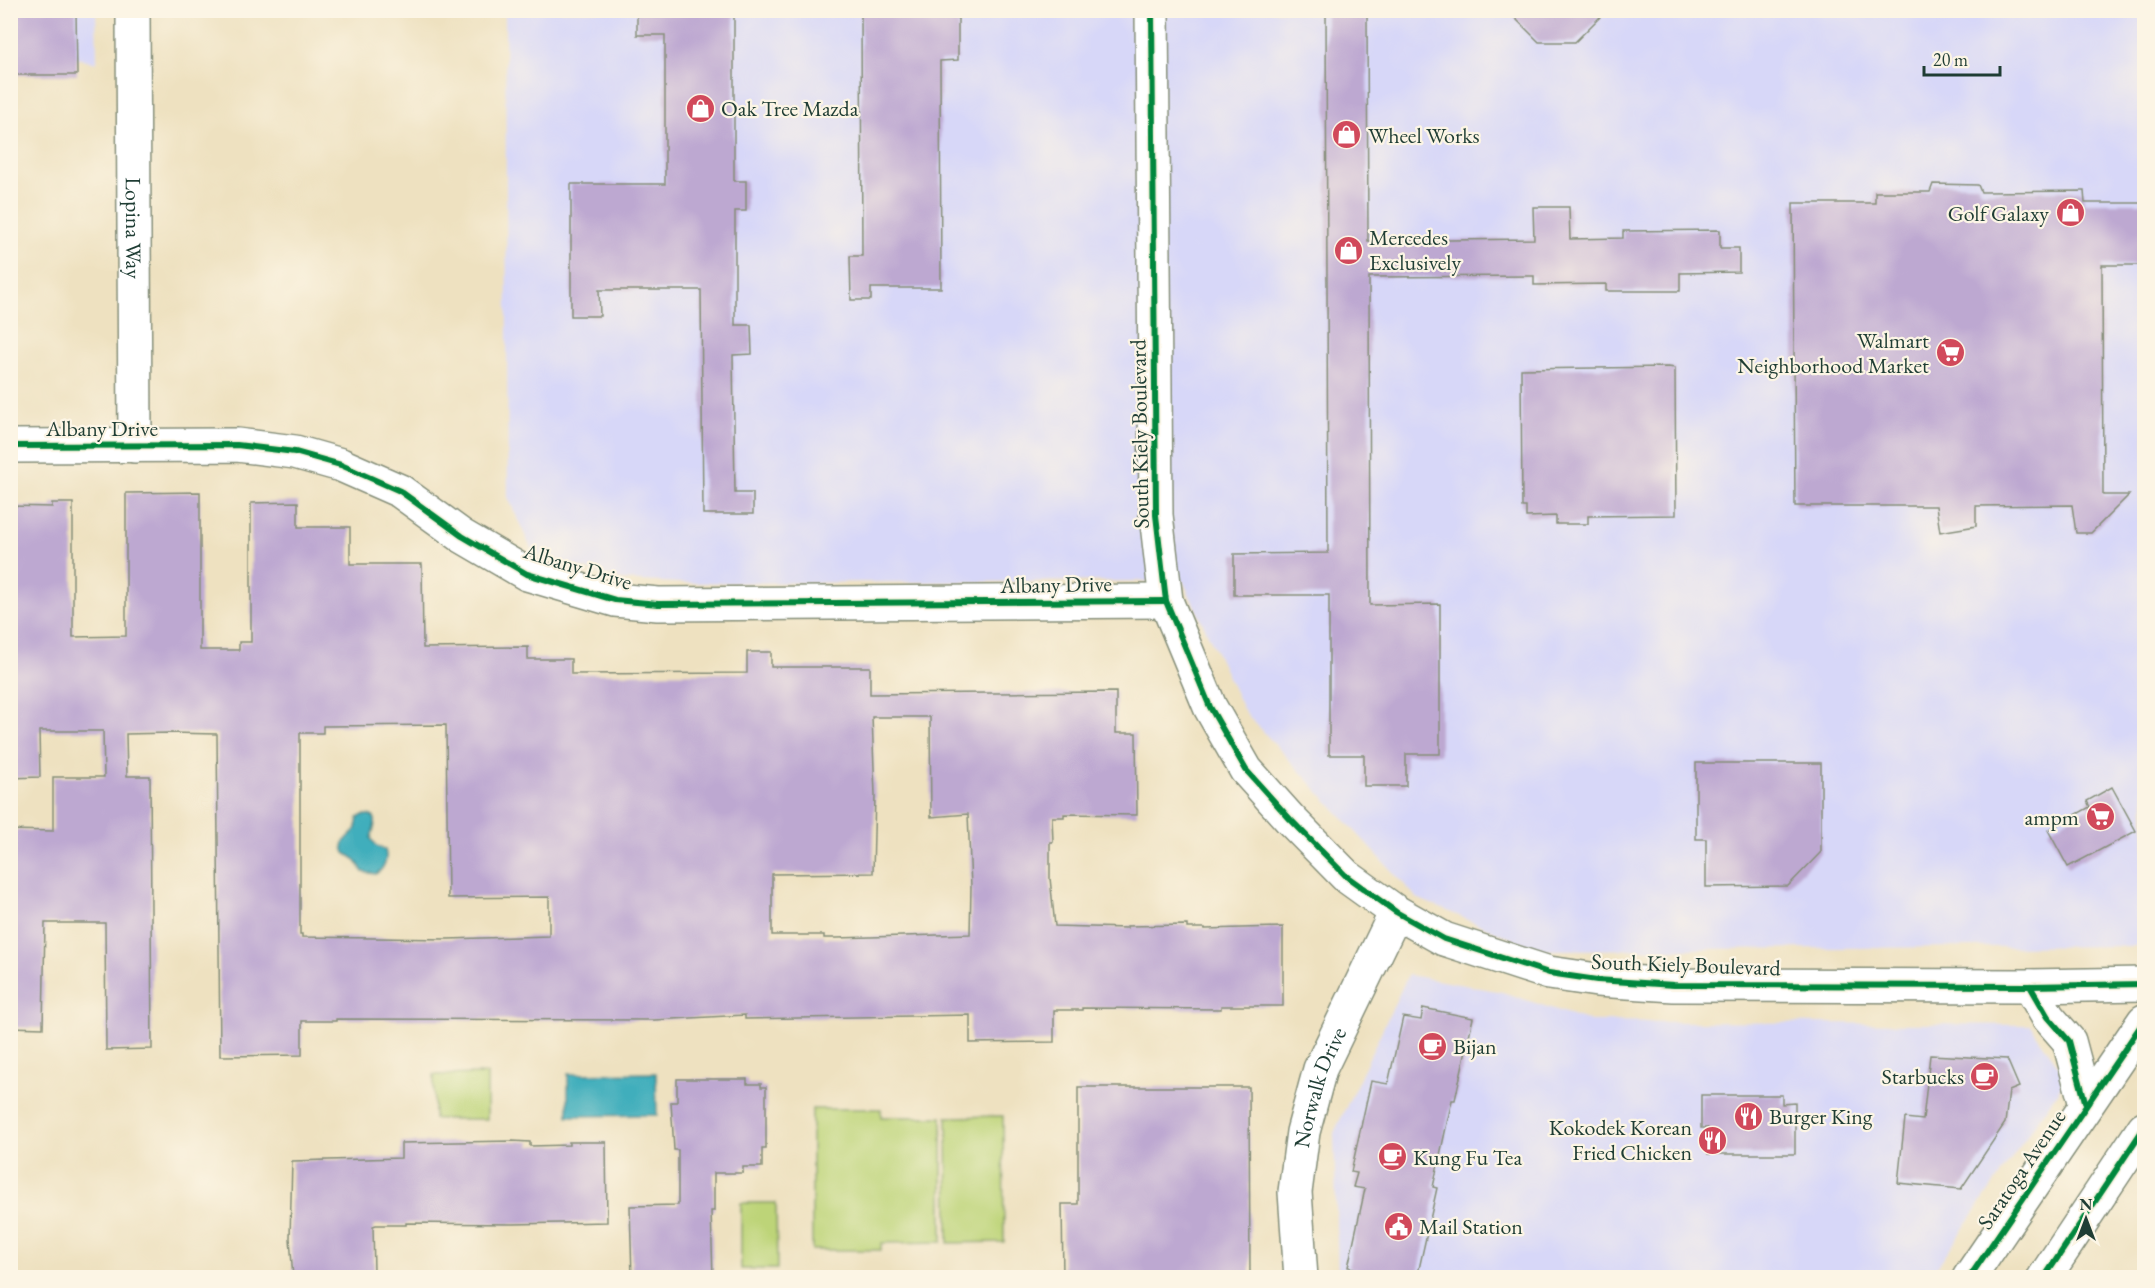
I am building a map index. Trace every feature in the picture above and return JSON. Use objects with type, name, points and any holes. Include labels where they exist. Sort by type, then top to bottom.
[{"type":"main road","name":"Lopina Way","points":[[133,10],[135,446]]},
{"type":"main road","name":"South Kiely Boulevard","points":[[1152,10],[1156,515],[1166,601],[1210,706],[1246,770],[1346,876],[1396,912],[1444,939],[1549,973],[1597,980],[1674,985],[2145,984]]},
{"type":"main road","name":"Albany Drive","points":[[10,446],[237,446],[295,452],[341,465],[400,491],[462,536],[523,572],[615,600],[658,604],[1166,601]]},
{"type":"main road","name":"Norwalk Drive","points":[[1301,1278],[1295,1192],[1303,1132],[1320,1069],[1396,912]]},
{"type":"main road","points":[[2030,986],[2048,1017],[2069,1041],[2086,1105]]},
{"type":"main road","name":"Saratoga Avenue","points":[[1969,1278],[2145,1022]]},
{"type":"main road","points":[[2044,1278],[2144,1129]]},
{"type":"shaded area","points":[[10,11],[96,11],[97,63],[77,58],[77,75],[11,75]]},
{"type":"shaded area","points":[[505,11],[2144,11],[2144,946],[1539,950],[1417,898],[1244,711],[1183,581],[678,583],[621,580],[533,553],[508,497]]},
{"type":"shaded area","points":[[1408,975],[1502,992],[1590,1021],[2030,1025],[2067,1078],[1930,1277],[1338,1277],[1334,1133]]},
{"type":"green space","points":[[487,1074],[487,1119],[434,1119],[434,1075]]},
{"type":"green space","points":[[812,1109],[881,1109],[881,1117],[942,1117],[942,1242],[881,1243],[881,1250],[812,1250]]},
{"type":"green space","points":[[1003,1116],[1004,1242],[948,1243],[947,1117]]},
{"type":"green space","points":[[741,1203],[776,1203],[777,1269],[741,1269]]},
{"type":"water","points":[[369,815],[375,819],[371,838],[375,845],[385,850],[386,853],[385,864],[376,874],[363,872],[356,860],[345,853],[343,847],[344,842],[356,829],[358,818]]},
{"type":"water","points":[[656,1073],[657,1115],[568,1116],[568,1074]]},
{"type":"building","points":[[10,10],[76,10],[77,75],[10,75]]},
{"type":"building","name":"Oak Tree Mazda","points":[[637,10],[734,10],[734,181],[746,181],[746,211],[735,211],[735,325],[751,325],[752,354],[733,355],[735,493],[753,493],[753,514],[703,514],[701,290],[599,290],[600,316],[571,316],[571,184],[665,184],[665,35],[637,35]]},
{"type":"building","points":[[861,10],[958,10],[958,60],[940,61],[941,288],[871,288],[871,300],[851,300],[850,256],[862,256]]},
{"type":"building","points":[[1326,10],[1362,10],[1362,14],[1367,14],[1368,241],[1534,239],[1533,207],[1569,207],[1570,239],[1623,238],[1623,231],[1720,230],[1720,248],[1739,248],[1739,272],[1680,273],[1680,291],[1606,291],[1606,284],[1534,285],[1534,276],[1369,277],[1370,605],[1440,604],[1440,754],[1406,754],[1406,786],[1364,786],[1364,755],[1329,755],[1329,595],[1234,595],[1234,554],[1328,553]]},
{"type":"building","points":[[1507,10],[1607,10],[1575,42],[1539,42]]},
{"type":"building","points":[[1933,184],[1978,185],[1981,192],[2084,191],[2085,203],[2145,203],[2145,265],[2102,265],[2103,495],[2129,495],[2091,533],[2076,533],[2072,505],[1976,506],[1976,526],[1940,532],[1936,506],[1795,506],[1793,203],[1875,203],[1875,192],[1930,192]]},
{"type":"building","points":[[1675,368],[1676,515],[1588,516],[1588,524],[1556,524],[1556,516],[1526,517],[1526,507],[1522,507],[1521,369]]},
{"type":"building","points":[[200,492],[200,650],[239,650],[239,642],[251,642],[251,503],[298,502],[298,527],[350,527],[350,564],[422,564],[423,648],[528,647],[528,659],[571,659],[571,674],[747,673],[747,652],[771,652],[771,667],[870,667],[870,694],[1116,692],[1116,733],[1136,733],[1137,815],[1064,814],[1064,817],[1052,817],[1053,842],[1050,842],[1050,878],[1055,926],[1127,928],[1127,926],[1187,925],[1187,928],[1205,929],[1283,927],[1283,1006],[1221,1006],[1221,1009],[1082,1008],[1082,1010],[1054,1010],[1054,1042],[970,1043],[970,1015],[745,1019],[745,1015],[654,1020],[336,1019],[336,1021],[302,1021],[302,1055],[220,1056],[217,734],[170,733],[126,734],[127,776],[150,776],[152,1049],[106,1050],[105,923],[45,923],[43,1028],[10,1027],[10,830],[53,831],[53,777],[104,777],[103,731],[39,731],[40,777],[10,778],[10,506],[52,507],[52,503],[73,503],[73,637],[126,636],[126,493]],"holes":[[[872,717],[930,717],[931,817],[968,814],[970,934],[837,938],[824,938],[824,935],[772,935],[772,874],[873,873],[875,795]],[[446,725],[448,898],[549,897],[549,936],[447,939],[302,937],[300,934],[300,733],[323,733],[323,726]]]},
{"type":"building","points":[[1696,763],[1821,763],[1821,852],[1788,886],[1706,887],[1706,839],[1696,839]]},
{"type":"building","name":"ampm","points":[[2112,787],[2136,831],[2068,867],[2048,830],[2090,807],[2087,801]]},
{"type":"building","points":[[1423,1008],[1473,1018],[1433,1187],[1437,1188],[1417,1278],[1376,1278],[1377,1273],[1348,1267],[1365,1189],[1353,1187],[1357,1173],[1351,1172],[1371,1081],[1388,1084],[1403,1017],[1421,1020]]},
{"type":"building","points":[[1930,1055],[2007,1059],[2019,1087],[2009,1091],[2005,1123],[1961,1189],[1898,1183],[1905,1118],[1923,1120]]},
{"type":"building","points":[[677,1079],[747,1079],[747,1084],[761,1084],[761,1087],[766,1087],[766,1149],[762,1149],[762,1167],[743,1167],[743,1173],[714,1173],[714,1211],[711,1211],[713,1278],[632,1278],[630,1206],[678,1205],[678,1150],[674,1150],[671,1102],[677,1102]]},
{"type":"building","points":[[1078,1087],[1249,1087],[1250,1278],[1063,1278],[1062,1204],[1078,1204]]},
{"type":"building","name":"Burger King","points":[[1701,1095],[1782,1095],[1782,1104],[1795,1103],[1795,1154],[1708,1154],[1708,1128],[1701,1128]]},
{"type":"building","points":[[530,1142],[530,1146],[569,1145],[569,1142],[606,1142],[607,1222],[376,1225],[373,1226],[374,1272],[349,1273],[349,1278],[293,1278],[290,1238],[292,1161],[401,1158],[401,1143]]},
{"type":"cycle path","points":[[1152,10],[1156,515],[1166,601],[1210,707],[1246,770],[1346,876],[1396,912],[1444,939],[1549,973],[1597,980],[1674,985],[2144,984]]},
{"type":"cycle path","points":[[10,446],[237,445],[295,452],[341,465],[400,491],[462,536],[527,574],[615,600],[658,604],[1166,601]]},
{"type":"cycle path","points":[[2030,986],[2048,1017],[2069,1041],[2086,1105]]},
{"type":"cycle path","points":[[1969,1278],[2144,1021]]},
{"type":"cycle path","points":[[2044,1278],[2144,1128]]},
{"type":"place","name":"Oak Tree Mazda","points":[[700,108]]},
{"type":"place","name":"Wheel Works","points":[[1347,135]]},
{"type":"place","name":"Golf Galaxy","points":[[2070,213]]},
{"type":"place","name":"Mercedes Exclusively","points":[[1348,250]]},
{"type":"place","name":"Walmart Neighborhood Market","points":[[1950,353]]},
{"type":"place","name":"ampm","points":[[2100,817]]},
{"type":"place","name":"Bijan","points":[[1432,1046]]},
{"type":"place","name":"Starbucks","points":[[1985,1076]]},
{"type":"place","name":"Burger King","points":[[1748,1116]]},
{"type":"place","name":"Kokodek Korean Fried Chicken","points":[[1713,1140]]},
{"type":"place","name":"Kung Fu Tea","points":[[1392,1157]]},
{"type":"place","name":"Mail Station","points":[[1398,1226]]}]
